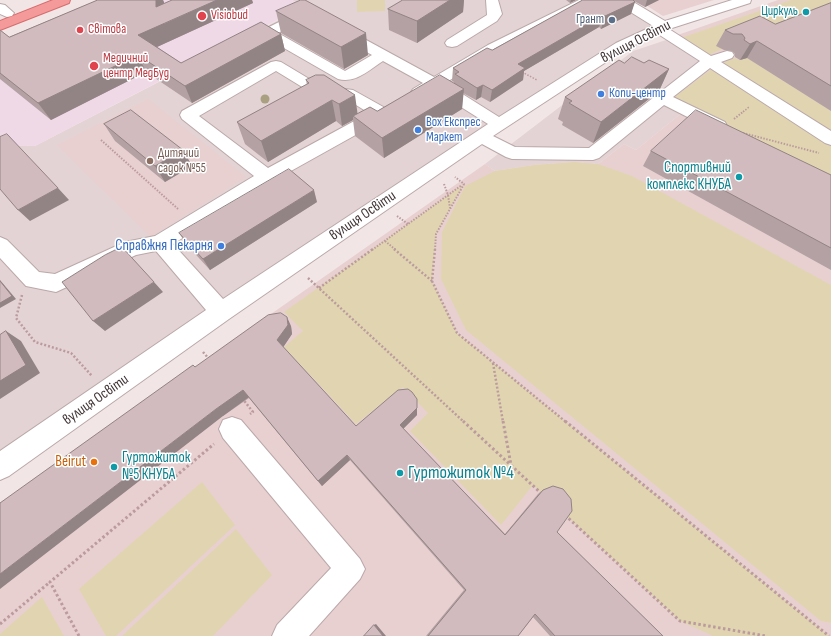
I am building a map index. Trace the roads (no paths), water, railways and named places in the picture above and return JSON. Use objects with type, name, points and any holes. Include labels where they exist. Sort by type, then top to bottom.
[{"type":"main road","points":[[2,12],[41,0]]},
{"type":"main road","points":[[0,26],[64,0]]},
{"type":"street","points":[[452,43],[492,18],[495,14],[492,0]]},
{"type":"street","points":[[0,245],[33,280],[56,283],[132,248],[160,243],[267,177],[434,84],[493,48],[589,0]]},
{"type":"street","points":[[621,0],[661,27],[717,58],[749,86],[763,96],[831,139]]},
{"type":"street","name":"вулиця Освіти","points":[[0,467],[221,312],[499,124],[620,46],[661,27],[745,0]]},
{"type":"street","points":[[382,55],[352,75],[343,76],[268,33],[307,14],[324,23],[382,55],[434,84],[499,124]]},
{"type":"street","points":[[481,136],[512,153],[593,154],[662,98],[717,58]]},
{"type":"street","points":[[267,177],[230,139],[188,115],[276,65],[310,94],[347,93],[392,107]]},
{"type":"street","points":[[662,98],[729,131]]},
{"type":"street","points":[[160,243],[221,312]]},
{"type":"street","points":[[232,429],[350,569],[288,636]]},
{"type":"place","name":"Циркуль","points":[[806,12]]},
{"type":"place","name":"Visiobud","points":[[202,16]]},
{"type":"place","name":"Грант","points":[[612,20]]},
{"type":"place","name":"Світова","points":[[80,30]]},
{"type":"place","name":"Медичний центр МедБуд","points":[[94,66]]},
{"type":"place","name":"Копи-центр","points":[[601,94]]},
{"type":"place","name":"Box Експрес Маркет","points":[[418,130]]},
{"type":"place","name":"Дитячий садок №55","points":[[150,161]]},
{"type":"place","name":"Спортивний комплекс КНУБА","points":[[739,177]]},
{"type":"place","name":"Справжня Пекарня","points":[[221,246]]},
{"type":"place","name":"Beirut","points":[[94,462]]},
{"type":"place","name":"Гуртожиток №5 КНУБА","points":[[114,467]]},
{"type":"place","name":"Гуртожиток №4","points":[[400,473]]}]
